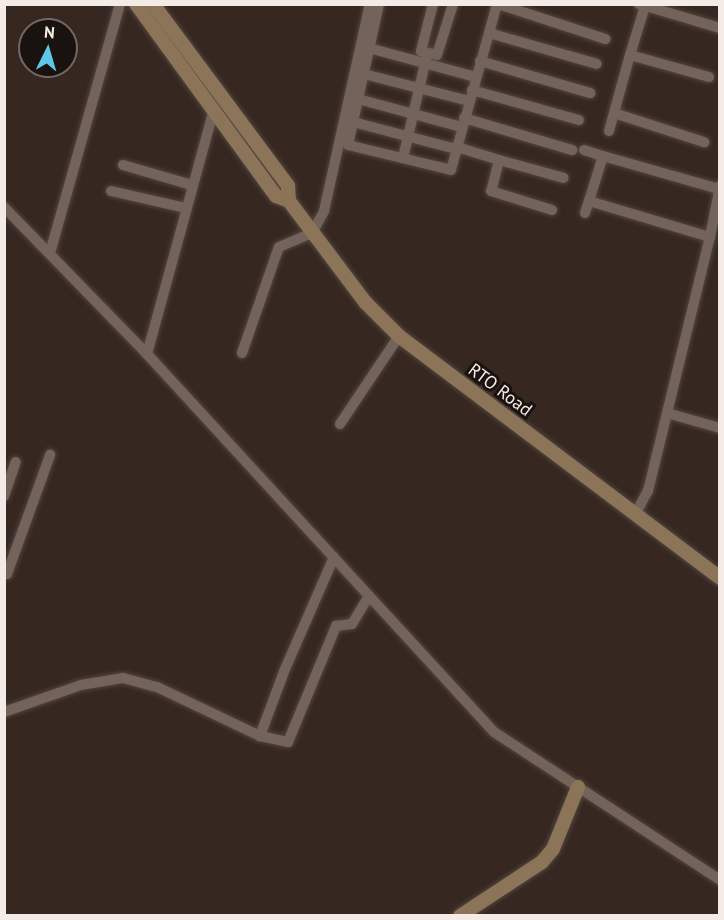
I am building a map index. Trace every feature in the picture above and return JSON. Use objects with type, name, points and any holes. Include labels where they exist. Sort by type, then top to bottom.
[{"type":"street","points":[[50,253],[120,4]]},
{"type":"street","name":"RTO Road","points":[[136,4],[181,53],[288,186],[289,201],[312,233],[366,303],[399,336],[720,578]]},
{"type":"street","name":"RTO Road","points":[[153,4],[214,109],[276,196],[289,201]]},
{"type":"street","points":[[242,353],[279,247],[312,233],[324,211],[370,4]]},
{"type":"street","points":[[379,4],[348,145],[451,170],[498,4],[605,39]]},
{"type":"street","points":[[403,158],[426,58],[421,51],[433,4]]},
{"type":"street","points":[[426,58],[437,55],[453,4]]},
{"type":"street","points":[[609,131],[642,5],[720,28]]},
{"type":"street","points":[[489,33],[597,64]]},
{"type":"street","points":[[369,48],[426,58],[476,77]]},
{"type":"street","points":[[630,55],[709,77]]},
{"type":"street","points":[[480,61],[590,93]]},
{"type":"street","points":[[364,74],[419,88],[471,96],[579,120]]},
{"type":"street","points":[[358,99],[413,114],[463,122],[572,150]]},
{"type":"street","points":[[147,354],[185,208],[214,109]]},
{"type":"street","points":[[614,113],[704,142]]},
{"type":"street","points":[[353,122],[564,178]]},
{"type":"street","points":[[584,150],[719,187],[710,237],[648,491],[635,515]]},
{"type":"street","points":[[585,213],[603,156]]},
{"type":"street","points":[[499,160],[491,191],[552,210]]},
{"type":"street","points":[[123,165],[192,185]]},
{"type":"street","points":[[111,191],[185,208]]},
{"type":"street","points":[[589,201],[710,237]]},
{"type":"street","points":[[4,207],[147,354],[494,732],[720,880]]},
{"type":"street","points":[[340,424],[399,336]]},
{"type":"street","points":[[667,413],[720,428]]},
{"type":"street","points":[[4,573],[7,574],[50,455]]},
{"type":"street","points":[[4,496],[16,462]]},
{"type":"street","points":[[260,736],[285,669],[334,557]]},
{"type":"street","points":[[4,712],[81,685],[123,678],[157,687],[260,736],[288,742],[336,626],[352,624],[369,596]]},
{"type":"street","points":[[460,915],[542,862],[553,849],[578,787]]}]
